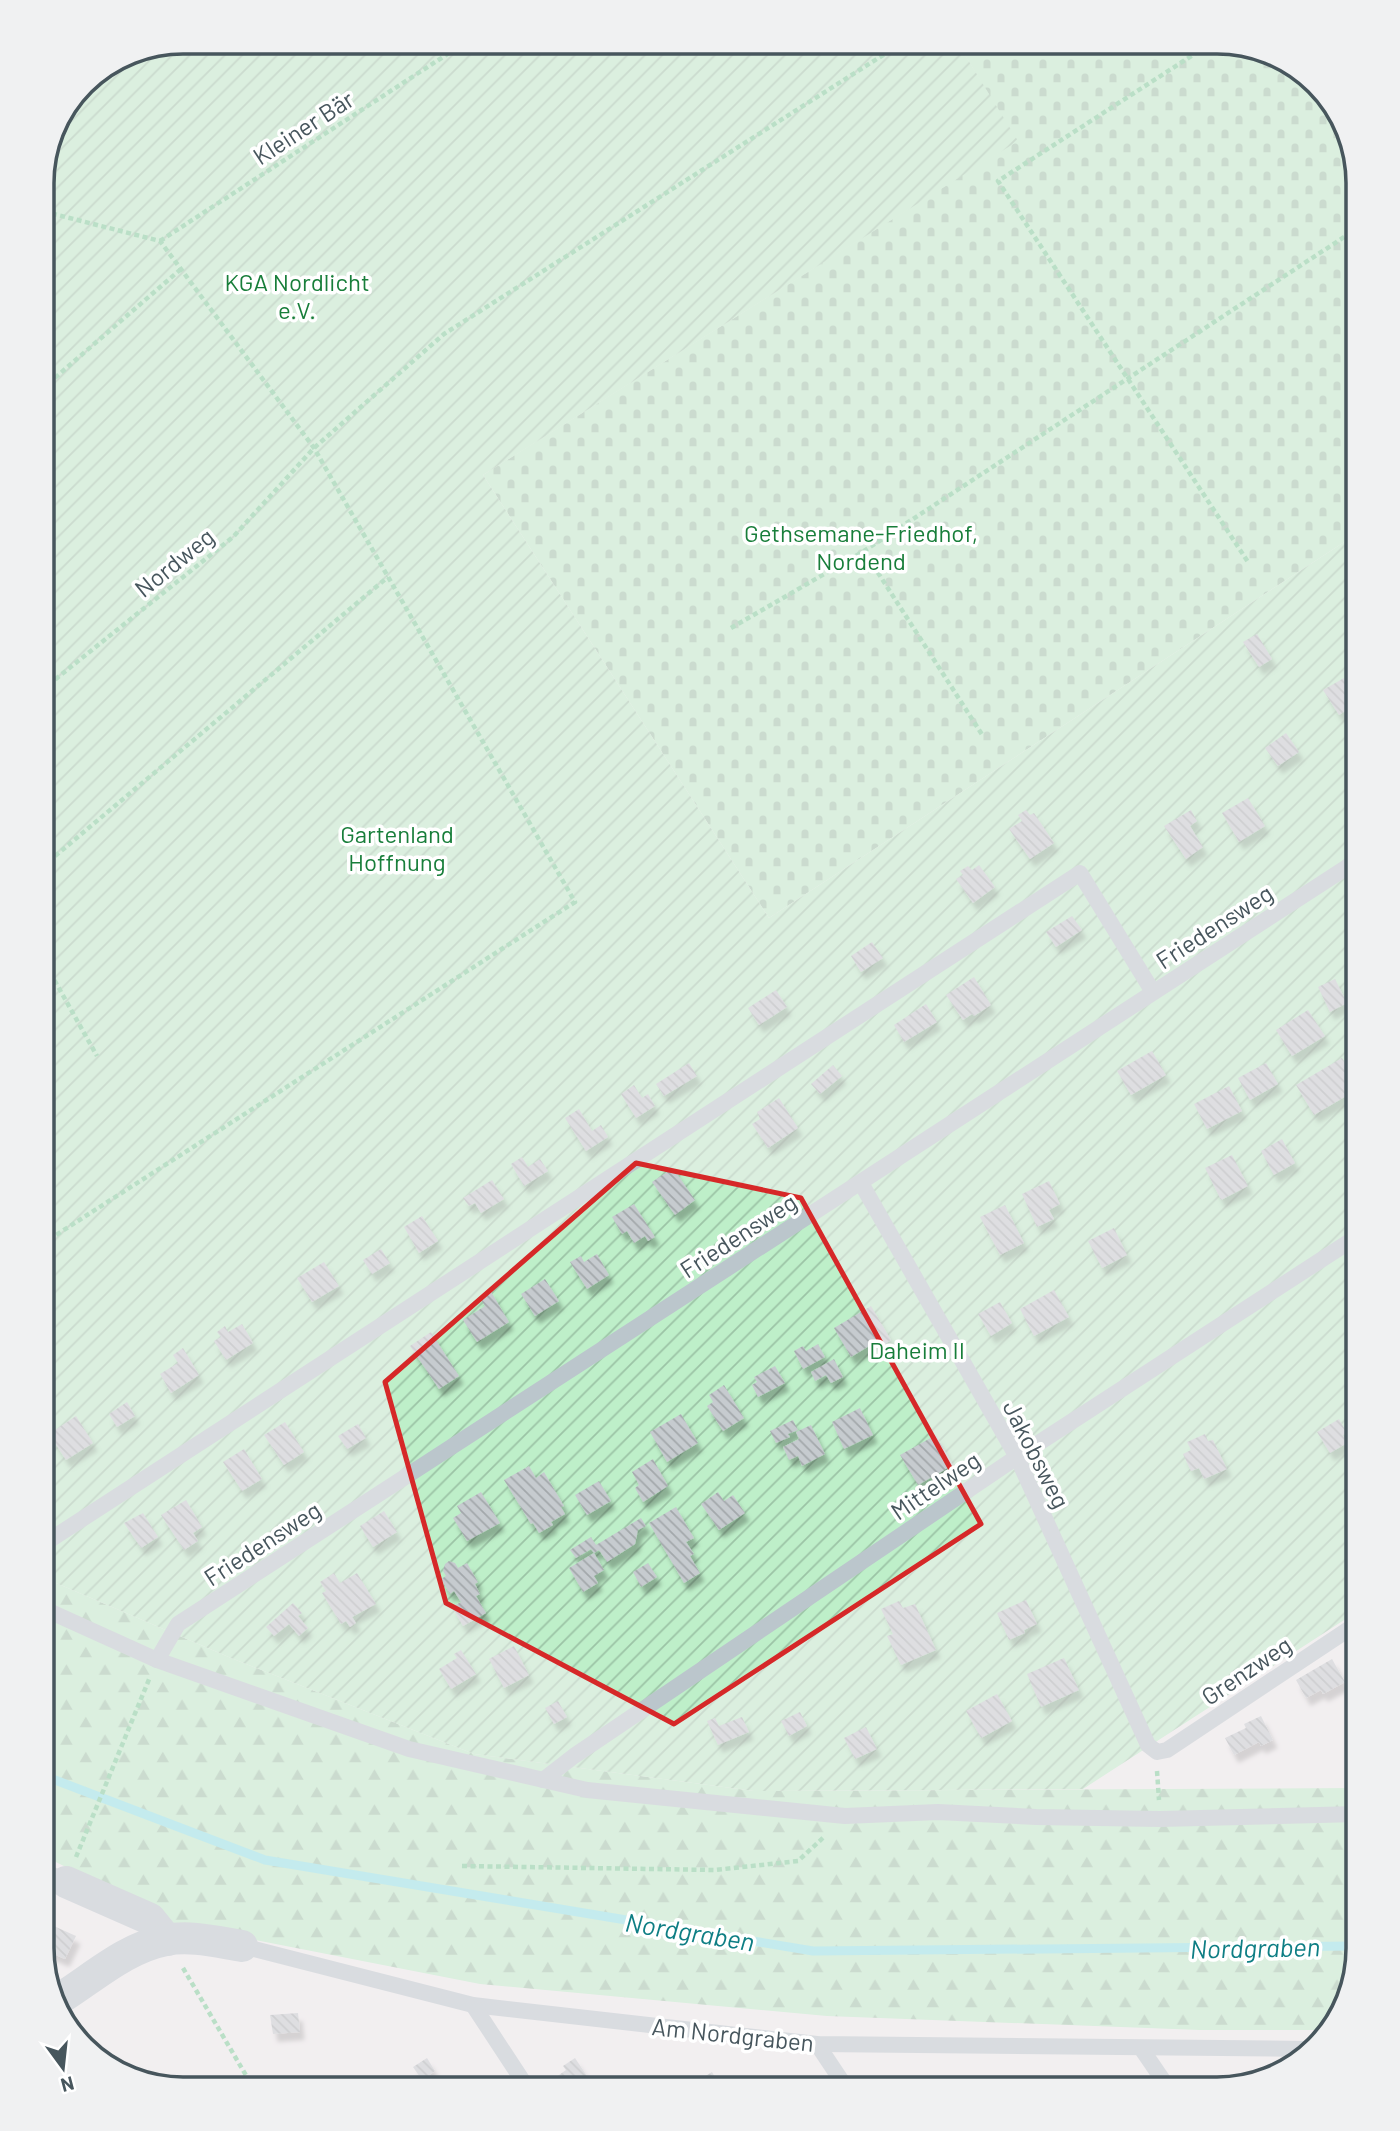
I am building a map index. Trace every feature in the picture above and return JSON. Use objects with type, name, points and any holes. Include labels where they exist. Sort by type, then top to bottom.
[{"type":"street","points":[[54,1876],[150,1919],[167,1940],[114,1962],[64,1996]]},
{"type":"street","name":"Am Nordgraben","points":[[167,1940],[194,1939],[242,1946]]},
{"type":"lane","name":"Friedensweg","points":[[157,1660],[178,1624],[1346,868]]},
{"type":"lane","points":[[54,1537],[1080,873],[1153,992]]},
{"type":"lane","name":"Jakobsweg","points":[[861,1183],[1017,1457],[1148,1745],[1157,1752]]},
{"type":"lane","name":"Mittelweg","points":[[543,1780],[574,1756],[1017,1457],[1346,1244]]},
{"type":"lane","points":[[54,1614],[157,1660],[409,1749],[587,1790],[845,1816],[938,1812],[1160,1819],[1346,1814]]},
{"type":"lane","name":"Grenzweg","points":[[1157,1752],[1167,1750],[1346,1631]]},
{"type":"lane","name":"Am Nordgraben","points":[[242,1946],[473,2005],[817,2044],[1296,2049]]},
{"type":"lane","points":[[473,2005],[520,2076]]},
{"type":"lane","points":[[817,2044],[839,2077]]},
{"type":"lane","points":[[1141,2048],[1161,2077]]},
{"type":"path","name":"Kleiner Bär","points":[[160,241],[447,54]]},
{"type":"path","name":"Nordweg","points":[[55,680],[233,537],[314,448],[443,334],[884,55]]},
{"type":"path","points":[[1193,55],[999,181],[1248,562]]},
{"type":"path","points":[[54,1236],[575,902],[314,448],[160,241],[55,214]]},
{"type":"path","points":[[731,628],[864,551],[1346,236]]},
{"type":"path","points":[[55,378],[181,269]]},
{"type":"path","points":[[864,551],[983,736]]},
{"type":"path","points":[[55,856],[388,577]]},
{"type":"path","points":[[55,980],[97,1056]]},
{"type":"path","points":[[81,1844],[157,1660]]},
{"type":"path","points":[[1157,1752],[1160,1819]]},
{"type":"path","points":[[462,1866],[716,1870],[798,1861],[845,1816]]},
{"type":"path","points":[[167,1940],[246,2076]]},
{"type":"highlighted area","points":[[636,1163],[801,1198],[981,1524],[674,1724],[446,1603],[385,1382]]},
{"type":"green space","points":[[167,55],[965,55],[1018,141],[483,475],[769,918],[1346,541],[1346,1619],[1083,1789],[754,1791],[474,1754],[231,1658],[54,1582],[55,175],[64,134],[86,98],[105,81],[134,64]]},
{"type":"green space","name":"Gethsemane-Friedhof, Nordend","points":[[965,55],[1242,57],[1274,68],[1302,86],[1314,98],[1336,134],[1345,167],[1346,541],[769,918],[483,475],[1017,141]]},
{"type":"green space","points":[[54,1582],[231,1658],[474,1754],[754,1791],[1346,1788],[1345,1964],[1336,1997],[1316,2030],[1200,2030],[827,2016],[480,1984],[245,1938],[174,1931],[135,1902],[54,1861]]},
{"type":"building","points":[[1257,634],[1272,659],[1259,667],[1243,642]]},
{"type":"building","points":[[1344,678],[1346,711],[1339,715],[1323,690]]},
{"type":"building","points":[[1286,733],[1299,752],[1278,766],[1265,748]]},
{"type":"building","points":[[1248,798],[1265,826],[1239,842],[1222,813]]},
{"type":"building","points":[[1026,810],[1030,815],[1034,813],[1054,843],[1030,859],[1009,829],[1022,821],[1018,815]]},
{"type":"building","points":[[1191,810],[1197,821],[1190,826],[1203,847],[1186,859],[1164,826]]},
{"type":"building","points":[[979,865],[995,887],[973,903],[956,879],[963,875],[960,871],[968,866],[972,870]]},
{"type":"building","points":[[1072,916],[1082,930],[1056,947],[1046,932]]},
{"type":"building","points":[[872,942],[883,958],[861,972],[851,956]]},
{"type":"building","points":[[974,977],[991,1005],[963,1020],[946,995]]},
{"type":"building","points":[[1335,979],[1346,1004],[1330,1012],[1318,987]]},
{"type":"building","points":[[776,990],[787,1007],[759,1025],[748,1008]]},
{"type":"building","points":[[926,1004],[937,1022],[904,1042],[894,1025]]},
{"type":"building","points":[[1308,1010],[1325,1036],[1292,1056],[1276,1030]]},
{"type":"building","points":[[1152,1051],[1166,1075],[1131,1095],[1117,1071]]},
{"type":"building","points":[[1342,1058],[1346,1064],[1346,1096],[1314,1115],[1296,1085]]},
{"type":"building","points":[[689,1063],[697,1076],[664,1096],[656,1084]]},
{"type":"building","points":[[1266,1063],[1278,1084],[1250,1100],[1238,1078]]},
{"type":"building","points":[[833,1065],[842,1076],[820,1094],[811,1084]]},
{"type":"building","points":[[634,1085],[642,1098],[648,1094],[655,1106],[636,1118],[621,1094]]},
{"type":"building","points":[[1229,1086],[1242,1111],[1207,1129],[1194,1104]]},
{"type":"building","points":[[779,1098],[798,1128],[768,1148],[752,1124],[760,1119],[757,1112]]},
{"type":"building","points":[[579,1109],[592,1131],[601,1125],[608,1137],[586,1151],[565,1118]]},
{"type":"building","points":[[1282,1139],[1295,1163],[1274,1175],[1261,1151]]},
{"type":"building","points":[[1232,1155],[1248,1186],[1221,1200],[1205,1168]]},
{"type":"building","points":[[522,1157],[528,1167],[540,1159],[548,1171],[524,1186],[511,1164]]},
{"type":"building","points":[[673,1168],[695,1200],[675,1215],[652,1182]]},
{"type":"building","points":[[492,1180],[504,1199],[481,1213],[475,1203],[469,1206],[463,1198]]},
{"type":"building","points":[[1049,1181],[1060,1204],[1049,1210],[1054,1219],[1037,1227],[1022,1194]]},
{"type":"building","points":[[634,1204],[655,1237],[648,1241],[645,1236],[634,1243],[627,1231],[622,1234],[612,1217]]},
{"type":"building","points":[[1005,1205],[1024,1243],[1000,1255],[980,1217]]},
{"type":"building","points":[[422,1216],[438,1241],[419,1253],[404,1227]]},
{"type":"building","points":[[1114,1228],[1127,1255],[1102,1268],[1088,1241]]},
{"type":"building","points":[[381,1249],[390,1263],[372,1274],[363,1260]]},
{"type":"building","points":[[597,1254],[609,1275],[587,1289],[570,1262],[581,1256],[584,1262]]},
{"type":"building","points":[[324,1262],[339,1286],[312,1302],[297,1278]]},
{"type":"building","points":[[545,1279],[559,1301],[535,1316],[521,1294]]},
{"type":"building","points":[[490,1290],[509,1322],[477,1342],[463,1320],[485,1306],[479,1297]]},
{"type":"building","points":[[1054,1290],[1069,1317],[1034,1336],[1020,1309]]},
{"type":"building","points":[[1000,1302],[1012,1323],[991,1336],[978,1314]]},
{"type":"building","points":[[871,1306],[891,1340],[882,1346],[879,1340],[851,1357],[834,1328]]},
{"type":"building","points":[[242,1324],[253,1343],[226,1360],[214,1341],[221,1337],[217,1332],[225,1326],[228,1332]]},
{"type":"building","points":[[431,1332],[459,1376],[439,1389],[410,1346]]},
{"type":"building","points":[[818,1344],[825,1357],[803,1369],[794,1351],[803,1346],[806,1351]]},
{"type":"building","points":[[183,1348],[199,1375],[171,1393],[160,1374],[178,1363],[173,1355]]},
{"type":"building","points":[[834,1359],[843,1377],[831,1383],[826,1375],[815,1381],[811,1372]]},
{"type":"building","points":[[775,1366],[785,1383],[758,1397],[752,1385],[757,1382],[754,1377]]},
{"type":"building","points":[[724,1385],[744,1418],[723,1431],[707,1406],[713,1402],[709,1395]]},
{"type":"building","points":[[127,1402],[135,1416],[117,1427],[109,1414]]},
{"type":"building","points":[[860,1408],[873,1435],[844,1449],[832,1422]]},
{"type":"building","points":[[681,1414],[698,1443],[667,1462],[650,1432]]},
{"type":"building","points":[[76,1416],[93,1443],[66,1460],[54,1442],[54,1430]]},
{"type":"building","points":[[1339,1419],[1346,1431],[1343,1435],[1346,1444],[1330,1453],[1317,1432]]},
{"type":"building","points":[[793,1420],[798,1430],[776,1443],[770,1431]]},
{"type":"building","points":[[285,1422],[304,1452],[284,1465],[264,1435]]},
{"type":"building","points":[[358,1424],[366,1438],[347,1449],[338,1436]]},
{"type":"building","points":[[811,1425],[825,1454],[802,1466],[798,1456],[789,1460],[783,1447],[799,1439],[796,1432]]},
{"type":"building","points":[[1205,1434],[1208,1441],[1213,1440],[1227,1469],[1204,1479],[1199,1468],[1191,1471],[1183,1454],[1191,1450],[1187,1442]]},
{"type":"building","points":[[936,1435],[953,1465],[918,1485],[900,1455]]},
{"type":"building","points":[[244,1449],[262,1479],[242,1491],[223,1462]]},
{"type":"building","points":[[653,1459],[668,1486],[643,1502],[635,1488],[639,1485],[632,1472]]},
{"type":"building","points":[[529,1466],[536,1478],[544,1472],[564,1506],[561,1507],[565,1514],[539,1533],[504,1480]]},
{"type":"building","points":[[599,1481],[611,1501],[587,1515],[575,1495]]},
{"type":"building","points":[[481,1492],[500,1523],[467,1541],[453,1518],[461,1513],[457,1506]]},
{"type":"building","points":[[718,1492],[724,1501],[733,1495],[745,1513],[719,1530],[701,1504]]},
{"type":"building","points":[[186,1500],[202,1527],[193,1533],[198,1541],[184,1550],[161,1515]]},
{"type":"building","points":[[676,1507],[694,1538],[686,1542],[694,1554],[690,1556],[700,1573],[684,1583],[649,1523]]},
{"type":"building","points":[[384,1511],[397,1532],[373,1547],[360,1526]]},
{"type":"building","points":[[143,1513],[158,1537],[141,1548],[124,1523]]},
{"type":"building","points":[[641,1518],[646,1526],[638,1530],[635,1544],[607,1562],[599,1550],[594,1553],[591,1549],[576,1558],[570,1550],[591,1537],[596,1545]]},
{"type":"building","points":[[594,1553],[604,1570],[594,1576],[598,1583],[583,1592],[569,1568]]},
{"type":"building","points":[[449,1561],[455,1563],[458,1568],[467,1563],[478,1582],[475,1584],[480,1594],[476,1596],[486,1613],[463,1626],[452,1607],[461,1602],[454,1591],[450,1594],[441,1579],[446,1576],[443,1571]]},
{"type":"building","points":[[648,1563],[657,1577],[641,1587],[633,1572]]},
{"type":"building","points":[[334,1573],[340,1583],[357,1573],[376,1604],[352,1617],[356,1623],[350,1627],[346,1621],[341,1624],[322,1593],[326,1591],[320,1582]]},
{"type":"building","points":[[1026,1600],[1037,1624],[1009,1640],[997,1613]]},
{"type":"building","points":[[899,1601],[903,1608],[915,1604],[936,1650],[901,1665],[887,1636],[893,1634],[881,1609]]},
{"type":"building","points":[[293,1603],[302,1613],[298,1616],[308,1628],[299,1636],[289,1624],[274,1636],[266,1627]]},
{"type":"building","points":[[514,1646],[529,1675],[504,1688],[489,1659]]},
{"type":"building","points":[[461,1650],[476,1674],[451,1689],[439,1669],[457,1658],[454,1654]]},
{"type":"building","points":[[1064,1658],[1079,1690],[1041,1707],[1027,1674]]},
{"type":"building","points":[[1332,1659],[1345,1682],[1323,1694],[1321,1690],[1306,1698],[1296,1680]]},
{"type":"building","points":[[997,1694],[1012,1721],[981,1738],[966,1711]]},
{"type":"building","points":[[558,1701],[567,1717],[554,1724],[545,1708]]},
{"type":"building","points":[[800,1712],[807,1726],[789,1736],[781,1721]]},
{"type":"building","points":[[1261,1716],[1273,1740],[1261,1746],[1259,1742],[1234,1755],[1225,1738],[1246,1728],[1244,1724]]},
{"type":"building","points":[[742,1717],[749,1732],[718,1745],[707,1721],[715,1718],[719,1726]]},
{"type":"building","points":[[866,1727],[877,1749],[855,1759],[844,1738]]},
{"type":"building","points":[[54,1926],[76,1936],[65,1959],[54,1954]]},
{"type":"building","points":[[298,2013],[300,2032],[273,2034],[270,2015]]},
{"type":"building","points":[[427,2058],[435,2071],[427,2076],[419,2076],[413,2067]]},
{"type":"building","points":[[575,2058],[587,2076],[557,2076],[566,2070],[563,2066]]},
{"type":"waterway","name":"Nordgraben","points":[[54,1780],[265,1860],[813,1951],[1346,1946]]},
{"type":"park label","name":"KGA Nordlicht e.V.","points":[[297,295]]},
{"type":"park label","name":"Gartenland Hoffnung","points":[[397,847]]},
{"type":"park label","name":"Daheim II","points":[[917,1349]]}]
